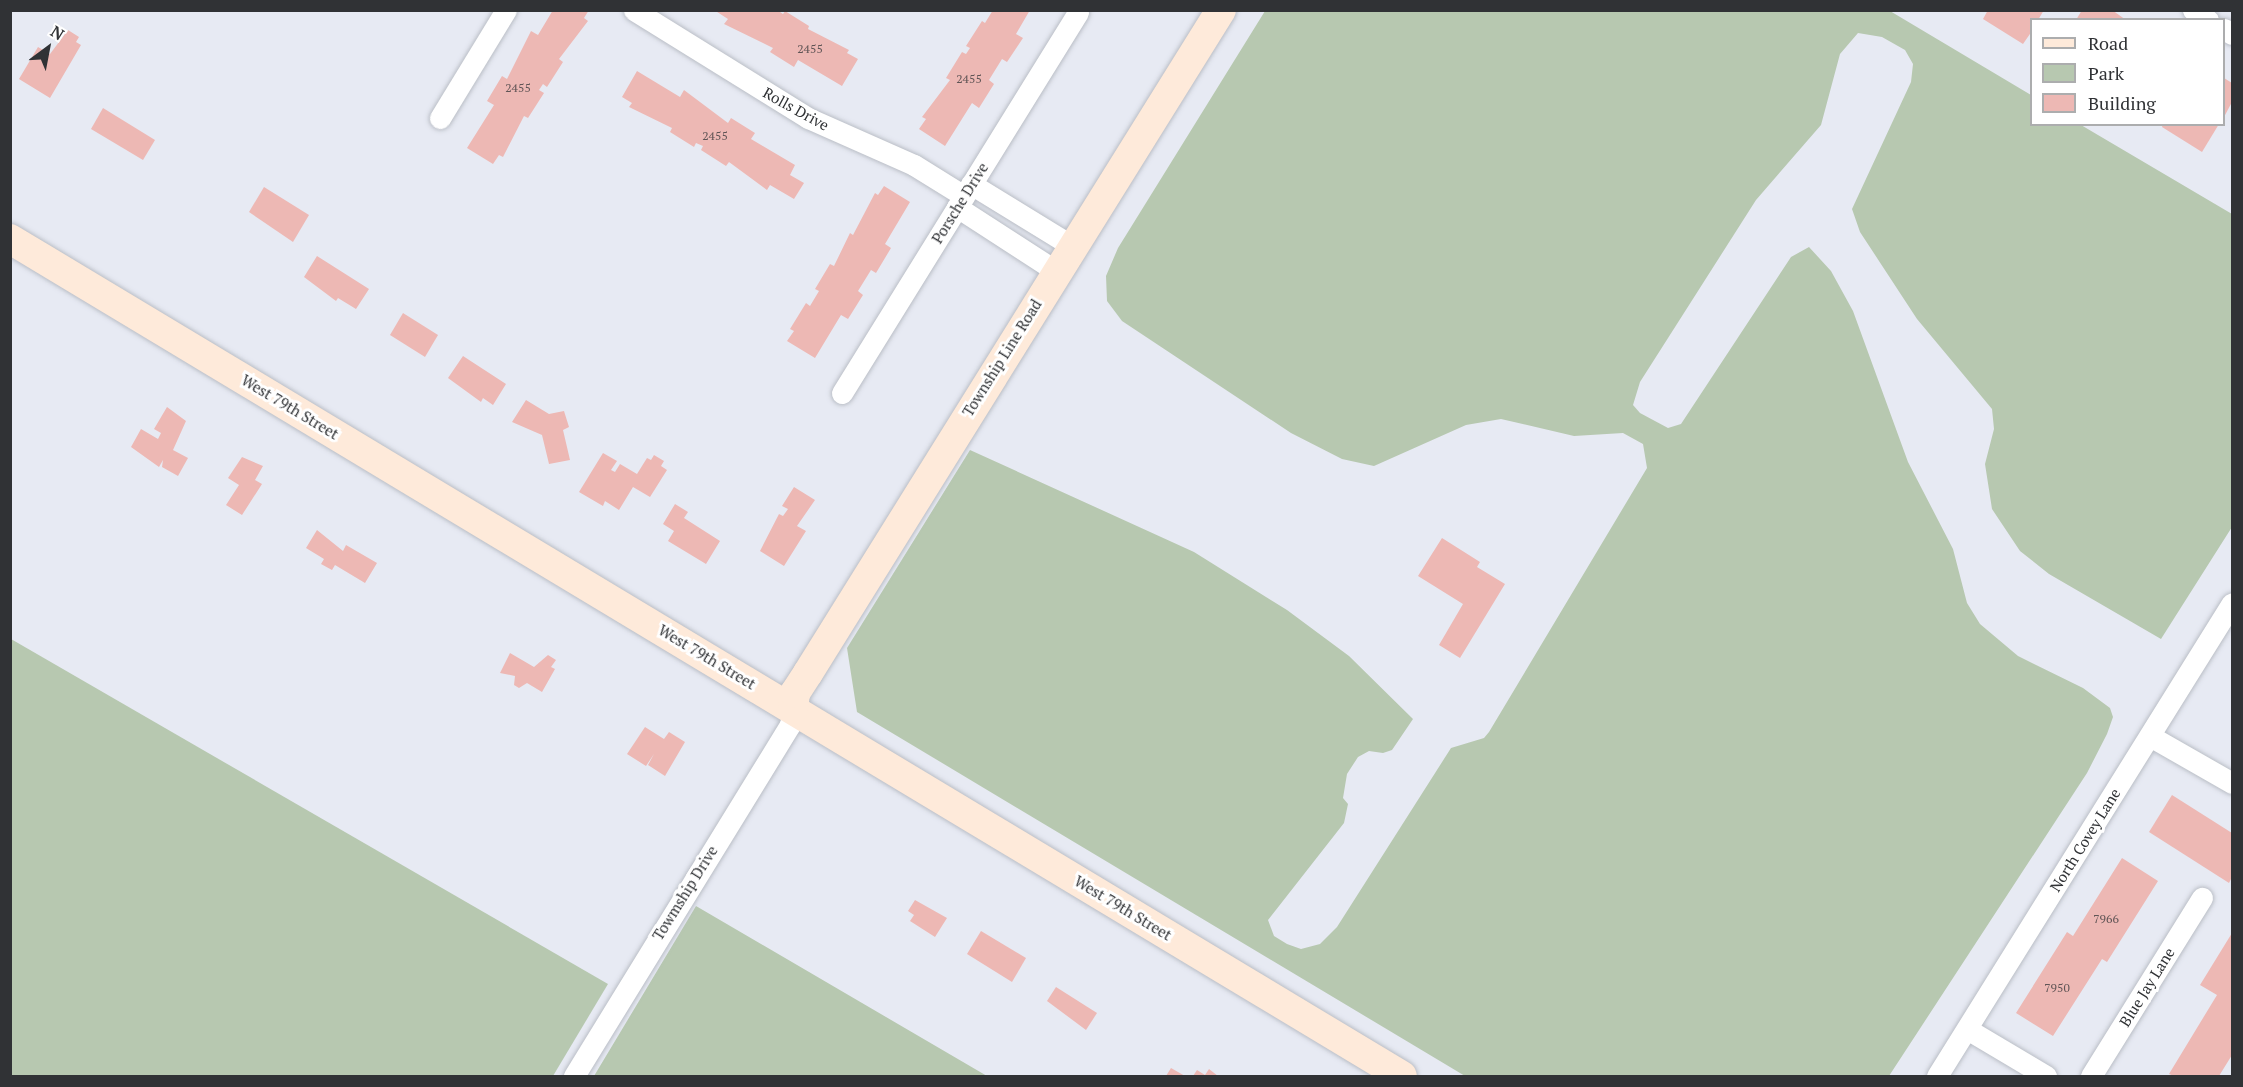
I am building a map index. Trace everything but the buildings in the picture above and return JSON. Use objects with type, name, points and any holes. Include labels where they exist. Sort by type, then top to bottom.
[{"type":"main road","name":"Township Line Road","points":[[793,709],[795,693],[1221,10]]},
{"type":"main road","name":"West 79th Street","points":[[10,239],[1402,1077]]},
{"type":"street","points":[[440,118],[506,10]]},
{"type":"street","name":"Rolls Drive","points":[[634,10],[808,118],[914,165],[1064,259]]},
{"type":"street","name":"Porsche Drive","points":[[842,393],[1078,12]]},
{"type":"street","name":"Rolls Drive","points":[[964,196],[1064,259]]},
{"type":"street","name":"North Covey Lane","points":[[1937,1077],[2232,603]]},
{"type":"street","name":"Towmship Drive","points":[[574,1077],[790,725],[793,709]]},
{"type":"street","points":[[2150,736],[2232,783]]},
{"type":"street","name":"Blue Jay Lane","points":[[2091,1077],[2202,898]]},
{"type":"street","points":[[1967,1029],[2046,1077]]},
{"type":"green space","points":[[1265,11],[1890,11],[2030,94],[2030,126],[2083,126],[2232,214],[2232,527],[2161,639],[2049,574],[2020,551],[1992,509],[1985,464],[1994,429],[1992,409],[1917,319],[1860,232],[1852,209],[1911,82],[1913,64],[1905,50],[1882,37],[1858,33],[1840,54],[1821,125],[1756,200],[1640,382],[1633,405],[1640,413],[1668,428],[1681,424],[1791,257],[1809,247],[1831,271],[1853,311],[1908,462],[1953,549],[1967,603],[1980,624],[2018,656],[2083,688],[2110,708],[2113,717],[2107,734],[2087,773],[1889,1076],[1465,1076],[857,712],[847,648],[970,450],[1194,552],[1287,610],[1349,656],[1413,719],[1392,750],[1383,753],[1369,751],[1358,757],[1347,774],[1343,798],[1348,804],[1344,823],[1268,920],[1274,936],[1287,944],[1301,949],[1320,944],[1337,927],[1451,748],[1484,738],[1489,732],[1647,468],[1643,444],[1623,433],[1574,436],[1501,419],[1466,425],[1374,466],[1342,459],[1291,433],[1122,321],[1107,301],[1106,276],[1118,248]]},
{"type":"green space","points":[[11,639],[608,984],[553,1076],[11,1076]]},
{"type":"green space","points":[[696,906],[987,1076],[594,1076]]}]
